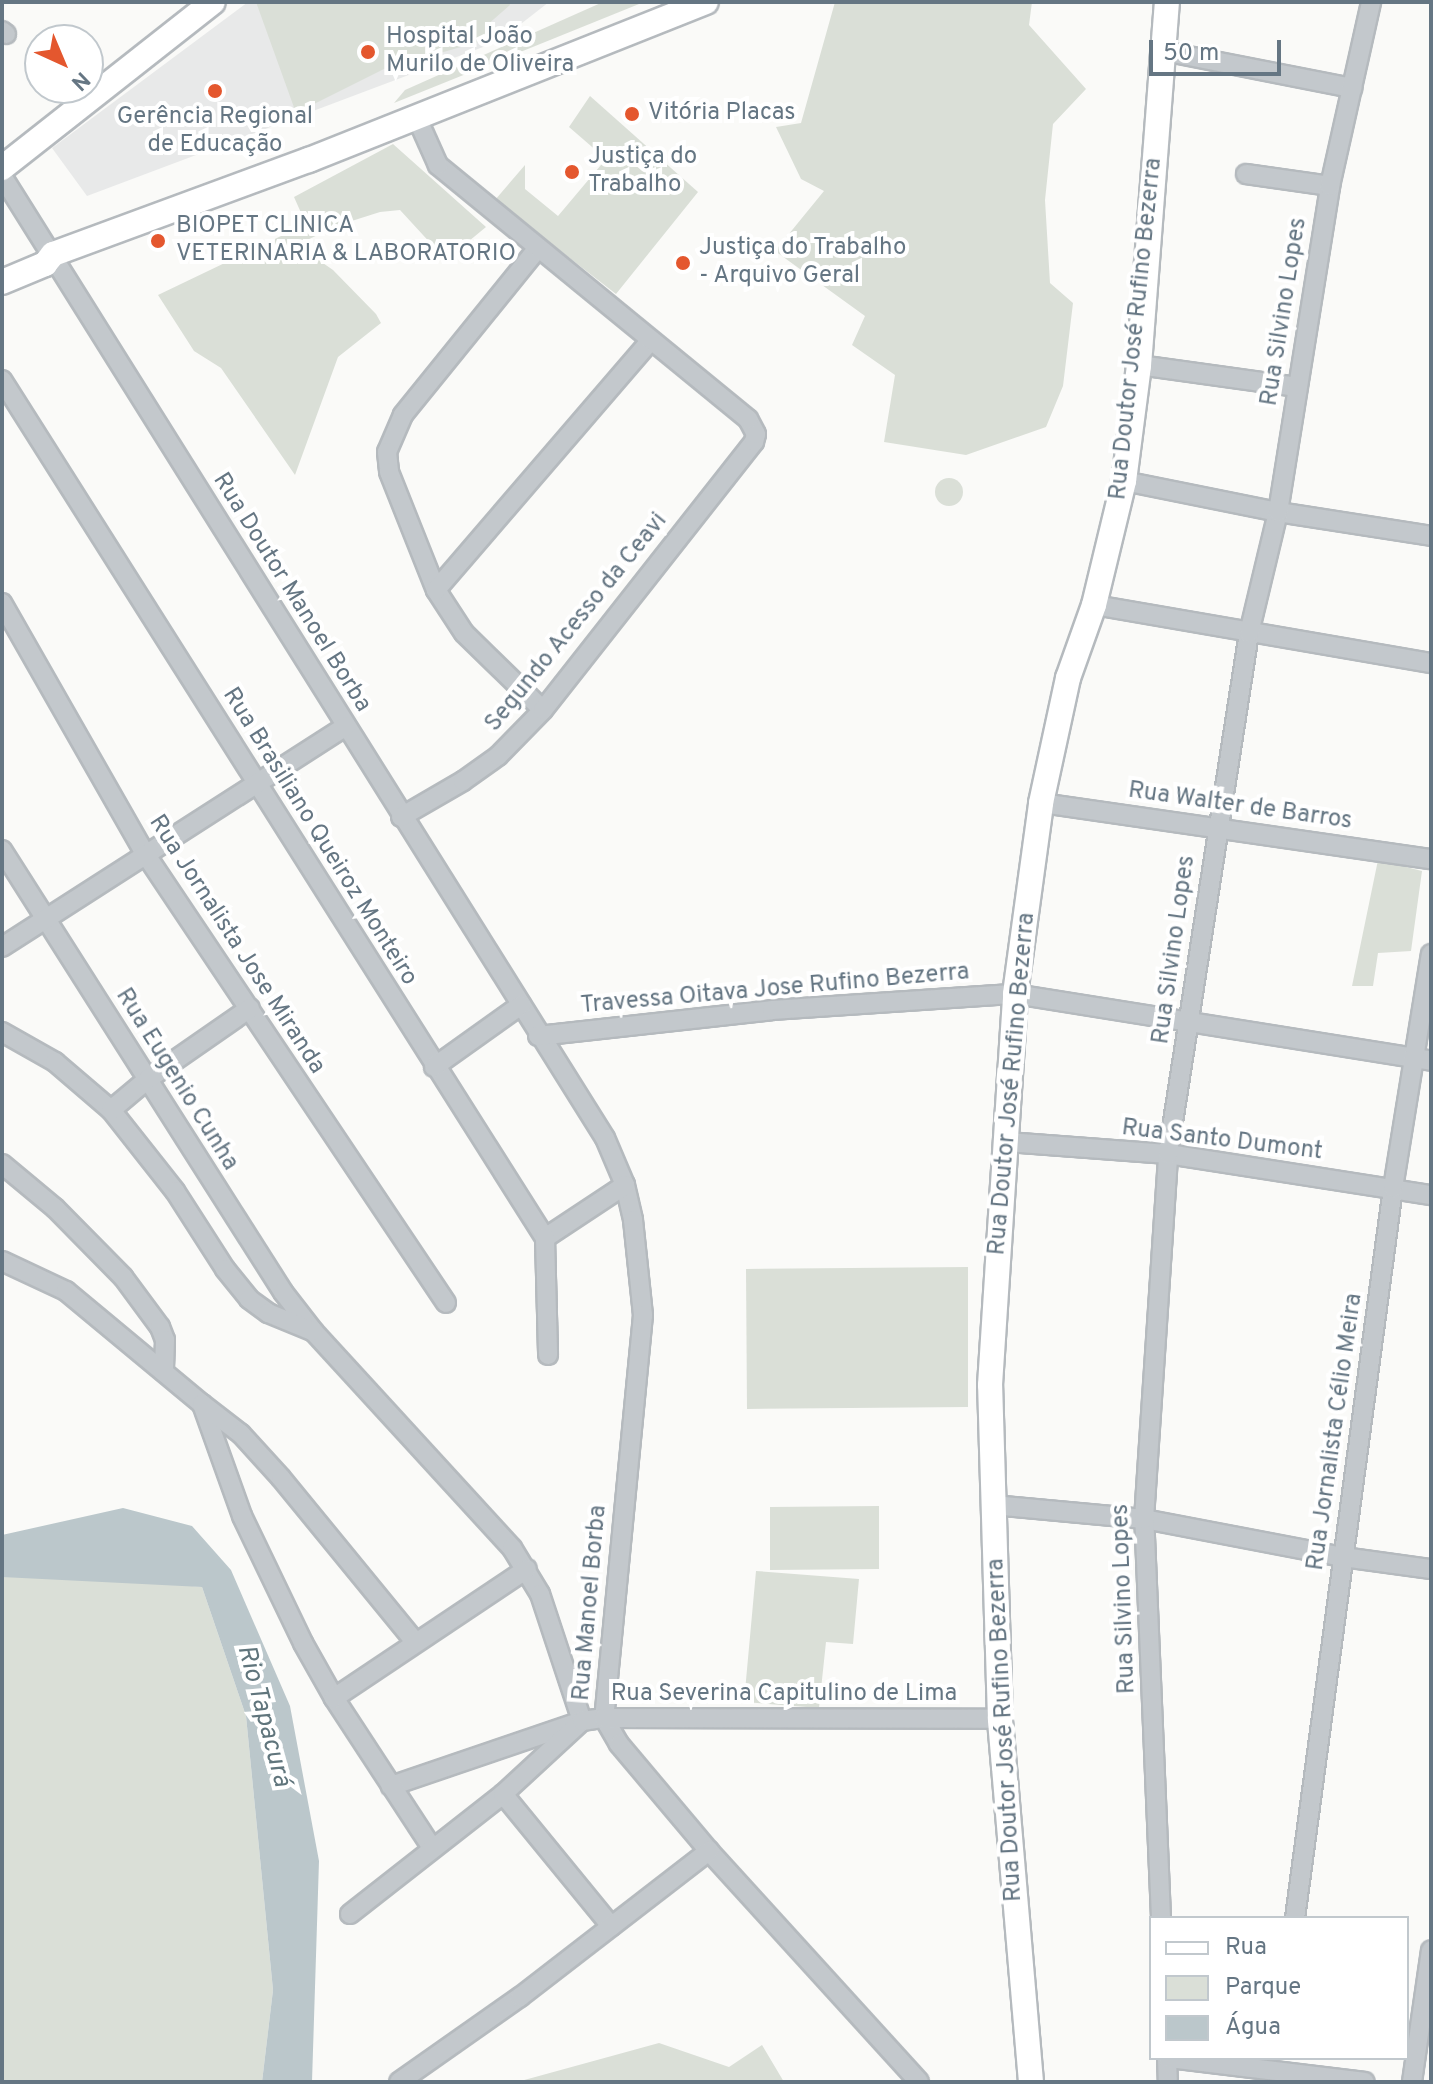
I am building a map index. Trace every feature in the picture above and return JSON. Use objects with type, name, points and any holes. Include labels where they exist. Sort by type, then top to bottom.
[{"type":"main road","points":[[2,168],[213,2]]},
{"type":"main road","points":[[2,270],[41,254],[53,254],[417,118],[706,2]]},
{"type":"main road","name":"Rua Doutor José Rufino Bezerra","points":[[1031,2082],[1000,1719],[990,1385],[1015,994],[1041,803],[1068,678],[1094,605],[1124,481],[1139,365],[1167,2]]},
{"type":"main road","points":[[2,282],[45,264],[53,254]]},
{"type":"street","name":"Rua Silvino Lopes","points":[[1161,1916],[1144,1519],[1168,1154],[1190,1022],[1216,828],[1249,633],[1278,512],[1330,186],[1371,2]]},
{"type":"street","points":[[1163,51],[1352,88]]},
{"type":"street","points":[[417,118],[438,165],[650,341],[436,590]]},
{"type":"street","points":[[1246,174],[1330,186]]},
{"type":"street","name":"Rua Doutor Manoel Borba","points":[[2,176],[538,1036]]},
{"type":"street","points":[[538,248],[403,415],[392,434],[387,452],[389,472],[436,590],[464,633],[543,710]]},
{"type":"street","name":"Segundo Acesso da Ceavi","points":[[401,817],[498,756],[543,710],[754,442],[754,427],[650,341]]},
{"type":"street","points":[[1139,365],[1297,387]]},
{"type":"street","name":"Rua Brasiliano Queiroz Monteiro","points":[[2,380],[545,1238]]},
{"type":"street","points":[[1124,481],[1278,512],[1431,536]]},
{"type":"street","points":[[1094,605],[1431,663]]},
{"type":"street","name":"Rua Jornalista Jose Miranda","points":[[5,616],[146,855],[446,1303]]},
{"type":"street","points":[[2,947],[259,785],[346,726]]},
{"type":"street","name":"Rua Walter de Barros","points":[[1041,803],[1431,859]]},
{"type":"street","name":"Rua Eugenio Cunha","points":[[2,850],[253,1248],[314,1332],[527,1569],[540,1594],[582,1721]]},
{"type":"street","name":"Rua Jornalista Célio Meira","points":[[1295,1916],[1393,1188],[1424,1060],[1431,954]]},
{"type":"street","name":"Travessa Oitava Jose Rufino Bezerra","points":[[538,1036],[772,1010],[1015,994],[1424,1060]]},
{"type":"street","points":[[434,1067],[521,1005]]},
{"type":"street","points":[[111,1110],[148,1079],[250,1008]]},
{"type":"street","points":[[2,1032],[55,1062],[111,1110],[175,1191],[225,1269],[249,1299],[268,1313],[314,1332]]},
{"type":"street","name":"Rua Manoel Borba","points":[[538,1036],[605,1138],[625,1185],[639,1259],[643,1315],[604,1718],[619,1744],[709,1851],[919,2082]]},
{"type":"street","name":"Rua Santo Dumont","points":[[1007,1142],[1168,1154],[1431,1195]]},
{"type":"street","points":[[2,1164],[55,1208],[108,1259],[160,1327],[165,1340],[164,1372]]},
{"type":"street","points":[[548,1355],[545,1238],[625,1185]]},
{"type":"street","points":[[2,1261],[66,1291],[241,1434],[281,1478],[415,1642]]},
{"type":"street","points":[[202,1404],[242,1516],[303,1643],[334,1698],[432,1848]]},
{"type":"street","points":[[993,1505],[1144,1519],[1343,1557],[1431,1569]]},
{"type":"street","points":[[334,1698],[527,1569]]},
{"type":"street","name":"Rua Severina Capitulino de Lima","points":[[350,1914],[503,1794],[582,1721],[604,1718],[1000,1719]]},
{"type":"street","points":[[391,1786],[582,1721]]},
{"type":"street","points":[[503,1794],[611,1926]]},
{"type":"street","points":[[399,2082],[709,1851]]},
{"type":"street","points":[[1412,2082],[1431,1950]]},
{"type":"street","points":[[1168,2060],[1168,2082]]},
{"type":"street","points":[[1186,2060],[1365,2082]]},
{"type":"shaded area","points":[[248,2],[549,2],[499,41],[87,196],[52,148]]},
{"type":"green space","name":"Hospital João Murilo de Oliveira","points":[[256,2],[509,2],[510,5],[486,26],[489,39],[384,69],[296,113]]},
{"type":"green space","points":[[603,2],[644,2],[394,103],[405,90]]},
{"type":"green space","points":[[835,2],[1032,2],[1029,25],[1086,89],[1053,124],[1045,200],[1050,283],[1073,303],[1063,386],[1046,427],[966,455],[884,442],[895,375],[852,345],[865,316],[775,251],[824,191],[801,179],[776,127],[801,123]]},
{"type":"green space","points":[[590,96],[698,192],[616,294],[495,200],[525,165],[525,189],[558,216],[606,159],[569,127]]},
{"type":"green space","points":[[393,144],[486,227],[446,260],[400,210],[380,212],[336,226],[297,245],[333,270],[381,323],[338,357],[295,475],[221,368],[194,351],[158,295],[306,224],[294,197]]},
{"type":"green space","points":[[949,478],[959,482],[963,492],[959,502],[949,506],[939,502],[935,492],[939,482]]},
{"type":"green space","points":[[1378,860],[1422,871],[1411,951],[1378,953],[1373,986],[1352,986]]},
{"type":"green space","points":[[968,1267],[968,1407],[747,1409],[746,1269]]},
{"type":"green space","points":[[879,1506],[879,1569],[770,1570],[770,1507]]},
{"type":"green space","points":[[2,1567],[202,1587],[246,1716],[273,1990],[262,2082],[2,2082]]},
{"type":"green space","points":[[756,1571],[859,1579],[853,1644],[826,1642],[819,1708],[744,1702]]},
{"type":"green space","points":[[659,2043],[729,2067],[762,2045],[784,2082],[517,2082]]},
{"type":"water","name":"Rio Tapacurá","points":[[123,1508],[192,1526],[231,1570],[290,1706],[319,1861],[312,2082],[262,2082],[273,1990],[246,1716],[202,1587],[2,1577],[2,1535]]},
{"type":"place","name":"Hospital João Murilo de Oliveira","points":[[368,52]]},
{"type":"place","name":"Gerência Regional de Educação","points":[[215,91]]},
{"type":"place","name":"Vitória Placas","points":[[632,114]]},
{"type":"place","name":"Justiça do Trabalho","points":[[572,172]]},
{"type":"place","name":"BIOPET CLINICA VETERINARIA & LABORATORIO","points":[[158,241]]},
{"type":"place","name":"Justiça do Trabalho - Arquivo Geral","points":[[683,263]]}]
